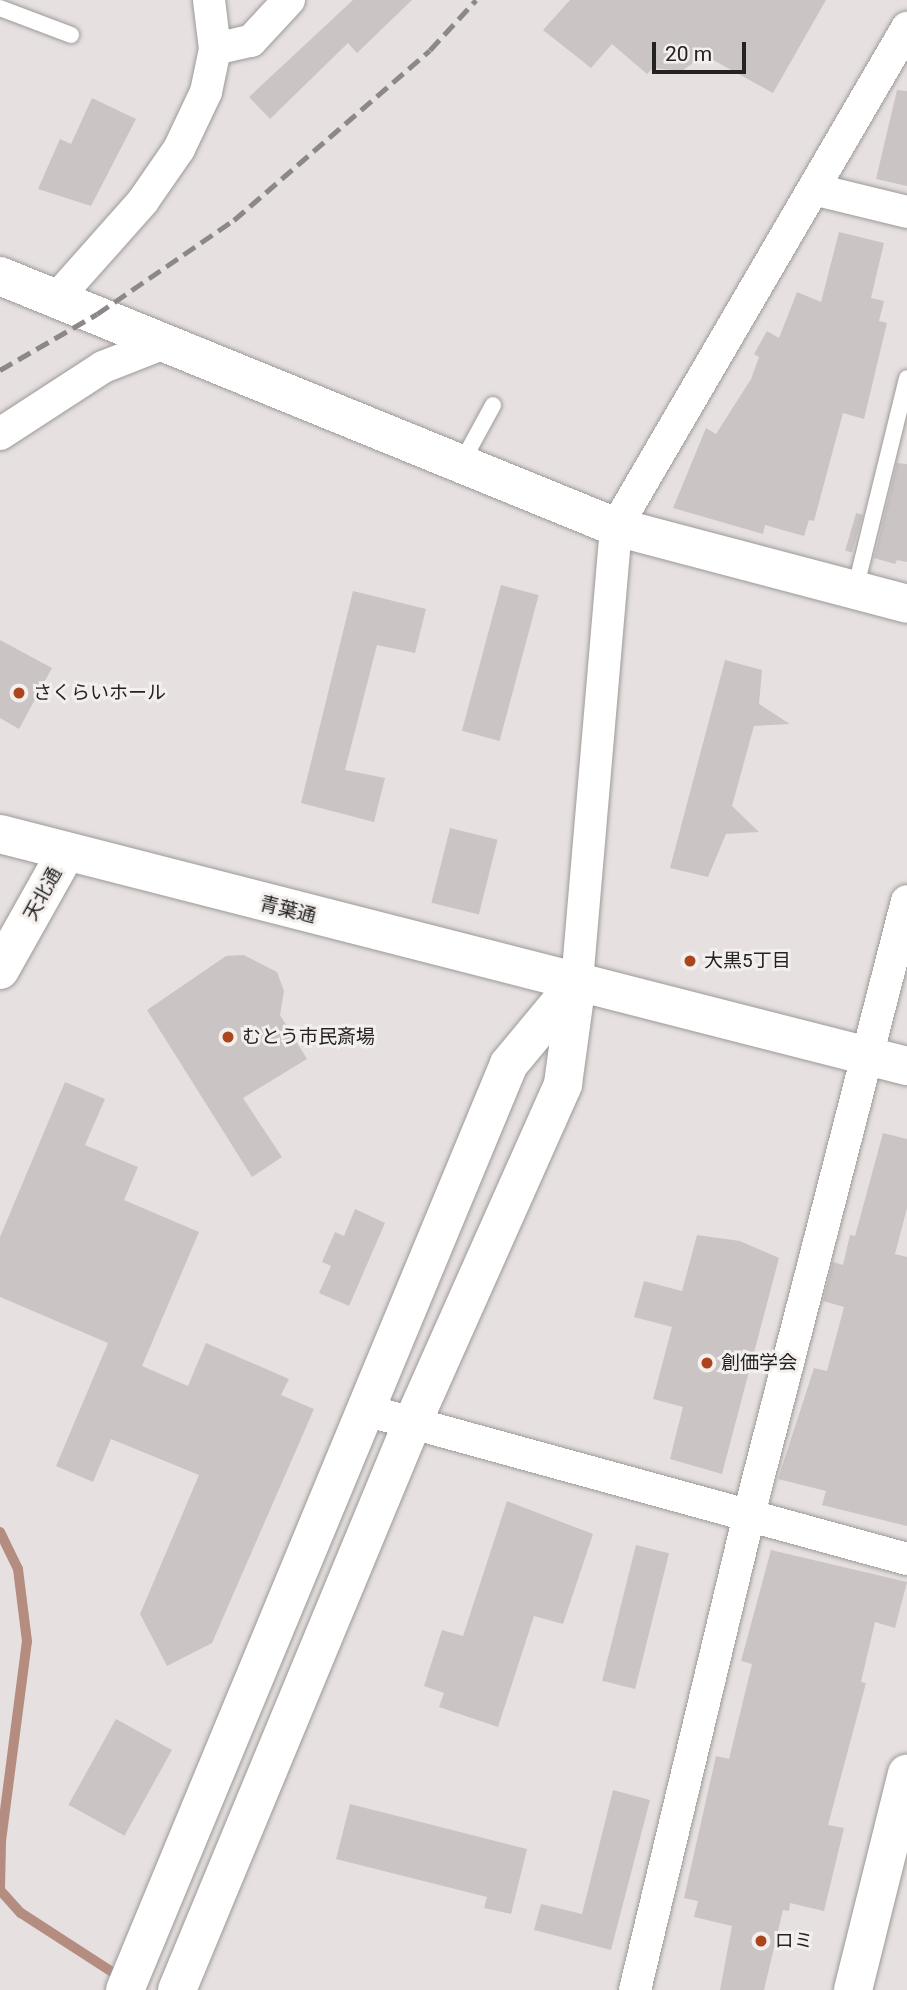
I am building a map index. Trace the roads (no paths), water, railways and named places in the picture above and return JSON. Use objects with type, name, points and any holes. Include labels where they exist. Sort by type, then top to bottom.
[{"type":"street","points":[[57,298],[143,201],[179,149],[206,92],[215,48],[209,0]]},
{"type":"street","points":[[215,48],[251,41],[289,0]]},
{"type":"street","points":[[181,1980],[411,1426],[563,1084],[577,982],[616,527],[817,190],[907,28]]},
{"type":"street","points":[[817,190],[907,212]]},
{"type":"street","points":[[0,276],[616,527],[907,604]]},
{"type":"street","points":[[0,434],[103,368],[167,342]]},
{"type":"street","name":"青葉通","points":[[0,834],[65,854],[907,1066]]},
{"type":"street","name":"天北通","points":[[0,970],[65,854]]},
{"type":"street","points":[[635,1990],[748,1518],[907,901]]},
{"type":"street","points":[[125,1990],[509,1064],[577,982]]},
{"type":"street","points":[[365,1410],[411,1426],[907,1559]]},
{"type":"street","points":[[853,1990],[907,1774]]},
{"type":"lane","points":[[0,8],[71,35]]},
{"type":"lane","points":[[855,590],[907,378]]},
{"type":"lane","points":[[461,464],[493,405]]},
{"type":"waterway","points":[[0,1532],[18,1569],[27,1641],[1,1842],[0,1890],[21,1913],[120,1977]]},
{"type":"railway","points":[[0,370],[97,314],[234,220],[430,50],[476,0]]},
{"type":"place","name":"さくらいホール","points":[[19,693]]},
{"type":"place","name":"大黒5丁目","points":[[690,961]]},
{"type":"place","name":"むとう市民斎場","points":[[228,1037]]},
{"type":"place","name":"創価学会","points":[[707,1363]]},
{"type":"place","name":"ロミ","points":[[761,1941]]}]
